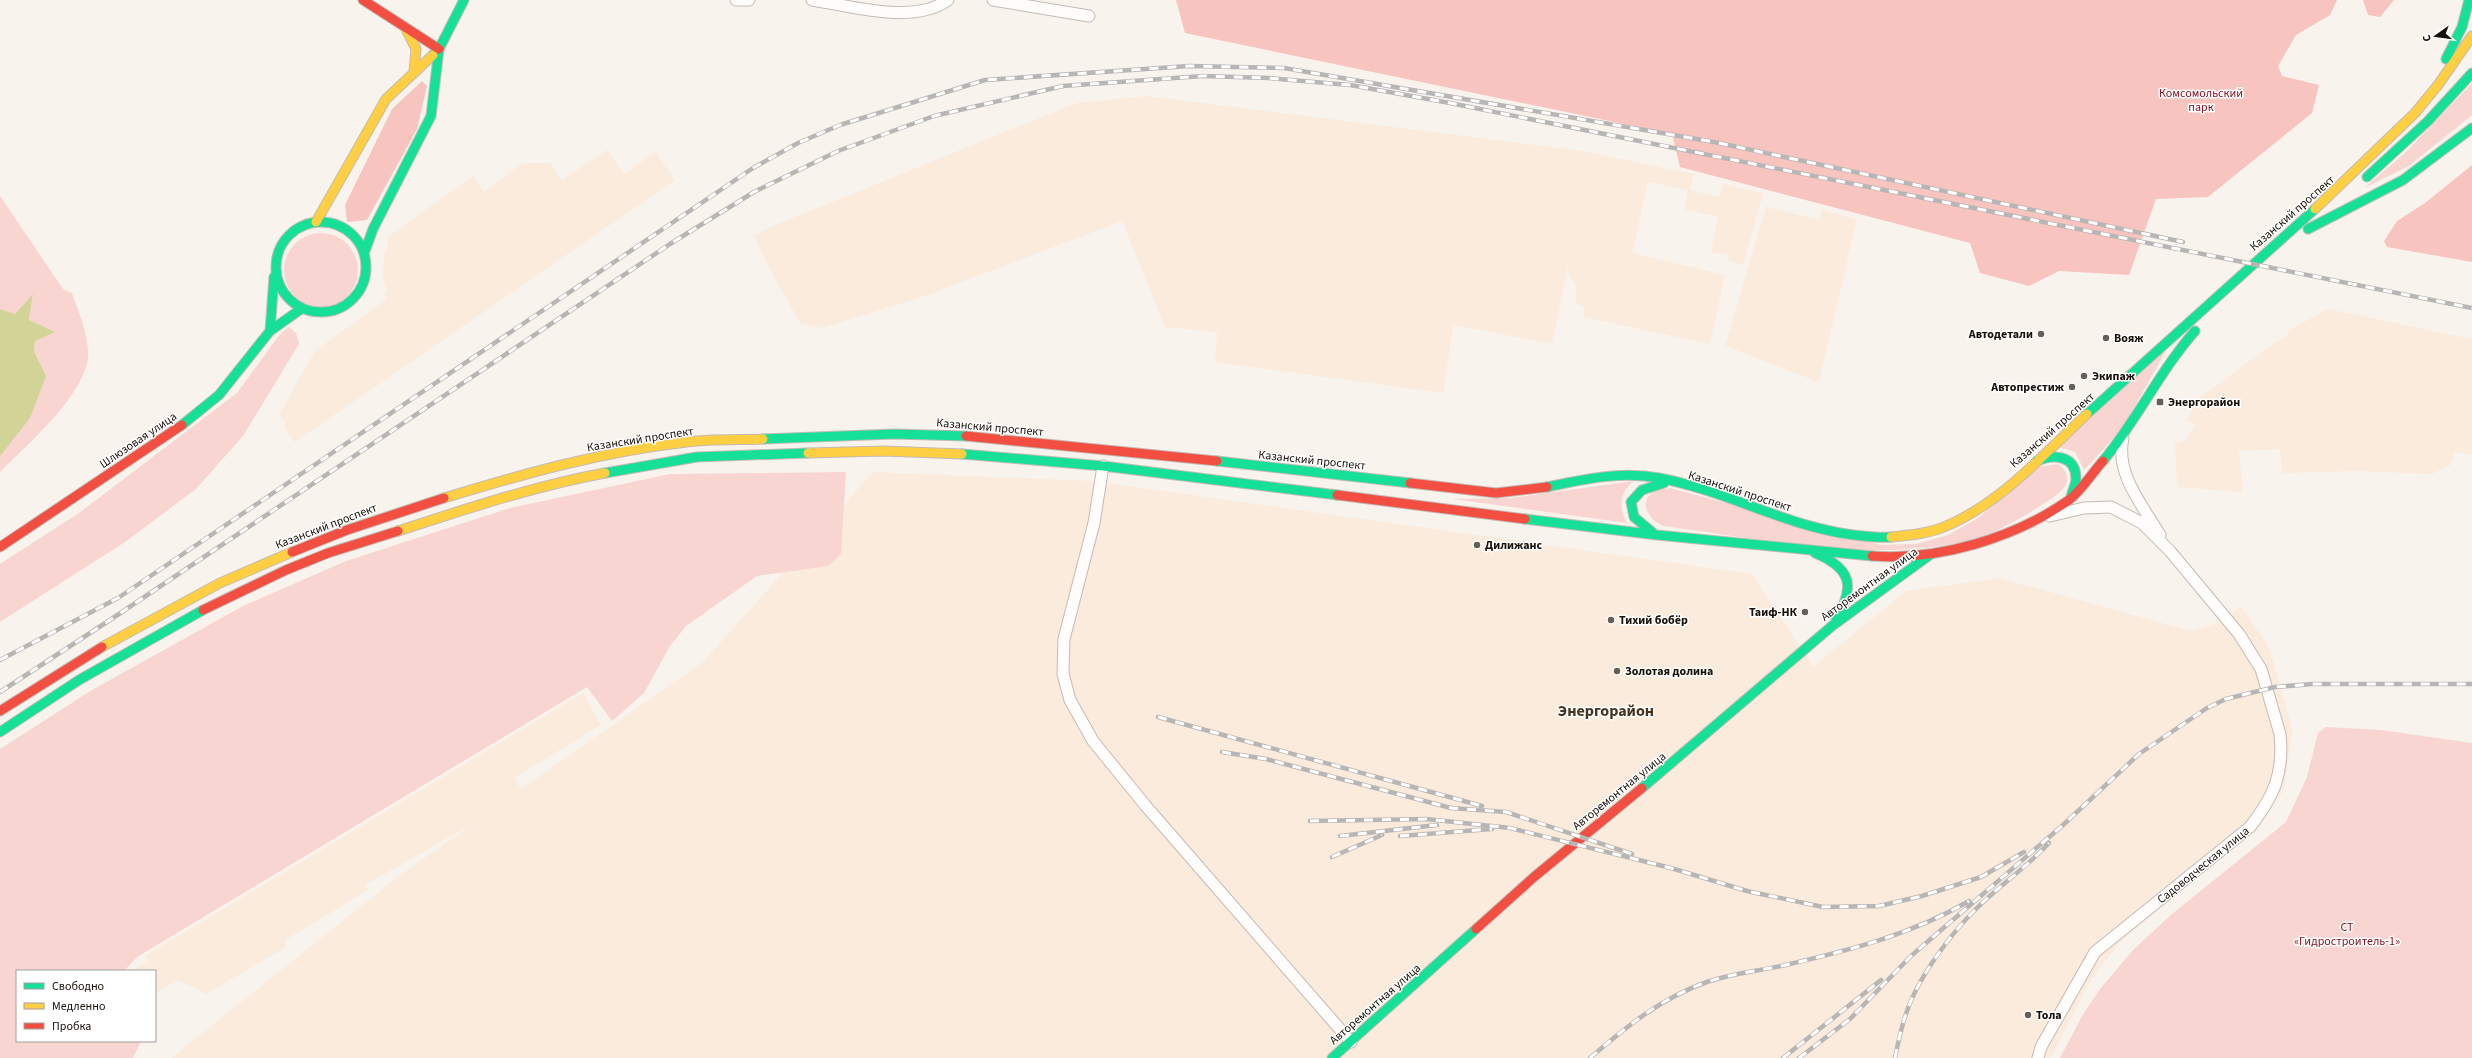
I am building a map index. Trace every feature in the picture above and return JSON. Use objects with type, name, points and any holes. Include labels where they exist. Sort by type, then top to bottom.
[{"type":"main road","points":[[363,0],[439,49]]},
{"type":"main road","points":[[275,263],[276,279],[282,292],[301,308],[316,313],[327,313],[339,309],[352,301],[359,292],[365,279],[365,252],[373,228],[430,116],[439,49],[464,0]]},
{"type":"main road","points":[[2419,109],[2462,27],[2469,0]]},
{"type":"main road","points":[[406,27],[416,49],[414,72]]},
{"type":"main road","name":"Казанский проспект","points":[[0,711],[72,665],[130,631],[190,598],[279,556],[384,516],[486,485],[564,464],[647,448],[695,441],[882,432],[972,436],[1498,493],[1615,475],[1672,482],[1704,489],[1815,529],[1853,536],[1896,537],[1922,534],[1950,524],[1974,510],[2035,462],[2161,349],[2218,294],[2357,172],[2419,109],[2446,74],[2472,36]]},
{"type":"main road","points":[[316,222],[386,99],[439,49]]},
{"type":"main road","points":[[2359,184],[2428,121],[2472,73]]},
{"type":"main road","points":[[2308,229],[2403,180],[2472,128]]},
{"type":"main road","name":"Казанский проспект","points":[[0,732],[80,680],[138,646],[199,612],[286,570],[382,534],[490,500],[568,480],[697,457],[926,451],[970,454],[1103,466],[1658,535],[1808,551],[1888,557],[1931,554],[1958,549],[1990,539],[2036,519],[2070,499],[2124,436],[2173,356],[2186,340],[2252,276],[2336,204]]},
{"type":"main road","points":[[270,331],[275,263],[278,250],[285,239],[296,229],[316,222],[330,223],[342,227],[352,234],[365,252]]},
{"type":"main road","name":"Шлюзовая улица","points":[[0,547],[187,422],[219,395],[270,331],[301,308]]},
{"type":"main road","points":[[925,433],[937,441],[937,446],[926,451]]},
{"type":"main road","points":[[970,454],[965,451],[960,442],[972,436]]},
{"type":"main road","points":[[2035,462],[2050,454],[2064,457],[2074,467],[2076,479],[2070,499]]},
{"type":"main road","points":[[1658,535],[1639,525],[1632,516],[1630,504],[1636,493],[1647,485],[1672,482]]},
{"type":"main road","points":[[1808,551],[1832,559],[1843,570],[1848,582],[1849,594],[1832,626]]},
{"type":"main road","name":"Авторемонтная улица","points":[[1332,1058],[1534,877],[1698,742],[1832,626],[1931,554]]},
{"type":"street","points":[[736,0],[749,0]]},
{"type":"street","points":[[812,0],[904,13],[933,9],[948,0]]},
{"type":"street","points":[[993,0],[1089,16]]},
{"type":"street","points":[[2124,436],[2121,449],[2122,464],[2128,482],[2170,551]]},
{"type":"street","points":[[1103,466],[1094,523],[1064,639],[1063,674],[1070,700],[1093,742],[1145,805],[1351,1042]]},
{"type":"street","points":[[2036,519],[2084,508],[2111,507],[2142,523],[2170,551]]},
{"type":"street","name":"Садоводческая улица","points":[[2038,1058],[2041,1047],[2095,952],[2250,827],[2274,792],[2279,768],[2280,734],[2261,669],[2239,634],[2170,551]]},
{"type":"shaded area","points":[[1147,96],[1583,151],[1693,174],[1690,190],[1720,197],[1723,184],[1763,193],[1743,265],[1728,261],[1729,255],[1711,252],[1718,217],[1684,209],[1688,190],[1648,182],[1632,253],[1725,275],[1710,344],[1583,317],[1585,307],[1576,303],[1576,285],[1569,274],[1568,266],[1552,344],[1453,325],[1443,393],[1215,362],[1217,332],[1165,327],[1122,221],[925,296],[822,328],[801,324],[771,272],[754,236],[770,227],[1077,103]]},
{"type":"shaded area","points":[[607,150],[624,174],[655,152],[675,180],[295,442],[284,427],[285,422],[279,415],[315,351],[387,299],[384,294],[387,291],[383,281],[384,254],[388,246],[387,239],[392,234],[473,176],[484,192],[523,163],[550,163],[562,180]]},
{"type":"shaded area","points":[[1766,207],[1819,220],[1822,210],[1857,219],[1819,382],[1725,346]]},
{"type":"shaded area","points":[[33,294],[29,320],[55,332],[35,341],[34,351],[46,376],[30,418],[0,456],[0,309],[15,314]]},
{"type":"shaded area","points":[[2328,309],[2472,339],[2472,455],[2454,452],[2450,465],[2432,474],[2356,471],[2282,473],[2280,449],[2239,451],[2243,492],[2177,487],[2175,443],[2186,440],[2195,425],[2187,420],[2197,400],[2267,348],[2289,334],[2287,331]]},
{"type":"shaded area","points":[[873,472],[1093,481],[1752,574],[1813,667],[1906,591],[1999,578],[2191,631],[2216,624],[2241,606],[2270,649],[2292,729],[2284,790],[2247,836],[2120,942],[2093,977],[2050,1058],[171,1058],[399,876],[474,823],[365,885],[368,890],[284,941],[286,947],[206,994],[178,980],[156,992],[156,970],[133,970],[148,961],[145,956],[583,693],[601,725],[514,778],[521,789],[703,662]]},
{"type":"green space","name":"Комсомольский парк","points":[[1176,0],[2337,0],[2330,15],[2296,35],[2278,66],[2282,76],[2319,85],[2312,113],[2208,197],[2156,199],[2129,275],[2059,271],[2029,286],[1980,273],[1970,243],[1680,167],[1672,134],[1185,33]]},
{"type":"green space","points":[[2363,0],[2394,0],[2380,17],[2368,15]]},
{"type":"green space","points":[[422,81],[427,86],[417,129],[367,220],[347,222],[345,205],[392,109]]},
{"type":"green space","points":[[2472,83],[2472,115],[2409,166],[2364,188],[2405,153]]},
{"type":"green space","points":[[2472,165],[2472,262],[2387,247],[2384,241],[2397,221],[2425,203]]},
{"type":"green space","points":[[0,196],[63,289],[72,293],[87,341],[88,357],[84,372],[66,403],[39,434],[0,472],[0,456],[46,376],[34,351],[35,341],[29,320],[33,295],[15,314],[0,309]]},
{"type":"green space","points":[[321,233],[335,236],[347,244],[355,256],[358,270],[355,284],[347,296],[335,304],[321,307],[307,304],[295,296],[287,284],[284,270],[287,256],[295,244],[307,236]]},
{"type":"green space","points":[[289,327],[296,333],[299,344],[243,436],[196,489],[125,542],[0,622],[0,564],[79,513],[237,393],[280,334]]},
{"type":"green space","points":[[2167,349],[2122,429],[2084,470],[2075,452],[2059,447]]},
{"type":"green space","points":[[2058,464],[2066,473],[2066,484],[2061,491],[2043,504],[2005,526],[1981,537],[1935,547],[1897,550],[1858,550],[1818,547],[1740,537],[1664,526],[1659,524],[1650,516],[1646,506],[1646,501],[1654,492],[1670,488],[1881,545],[1916,544],[1948,535],[1978,518],[2037,467]]},
{"type":"green space","points":[[846,472],[841,554],[828,566],[757,576],[686,626],[670,646],[644,693],[612,721],[587,687],[137,957],[125,970],[16,970],[16,1042],[141,1042],[133,1058],[0,1058],[0,749],[92,690],[243,606],[346,561],[510,508],[670,474]]},
{"type":"green space","points":[[1634,481],[1629,485],[1623,495],[1622,500],[1622,512],[1627,523],[1453,499],[1511,498]]},
{"type":"green space","name":"СТ «Гидростроитель-1»","points":[[2326,727],[2381,730],[2472,743],[2472,1058],[2060,1058],[2082,1016],[2100,989],[2133,950],[2172,914],[2286,822],[2307,777],[2318,733]]},
{"type":"railway","points":[[0,660],[118,598],[753,168],[798,143],[840,125],[985,80],[1189,66],[1284,68],[1714,142],[2183,242]]},
{"type":"railway","points":[[0,692],[113,618],[670,244],[754,192],[838,151],[934,116],[1063,86],[1203,76],[1268,78],[1350,85],[1450,103],[2472,308]]},
{"type":"railway","points":[[1799,1058],[1850,1019],[1911,956],[2062,826],[2139,754],[2207,708],[2226,699],[2275,687],[2313,684],[2472,684]]},
{"type":"railway","points":[[1158,717],[1482,806]]},
{"type":"railway","points":[[1222,752],[1266,759],[1451,808],[1506,812],[1632,854]]},
{"type":"railway","points":[[1310,821],[1426,819],[1510,828],[1671,868],[1747,891],[1823,907],[1879,906],[1922,896],[1981,877],[2024,852]]},
{"type":"railway","points":[[1340,836],[1437,825]]},
{"type":"railway","points":[[1400,836],[1492,829]]},
{"type":"railway","points":[[1332,857],[1382,835]]},
{"type":"railway","points":[[1895,1058],[1898,1041],[1911,1000],[1926,972],[1946,943],[1977,908],[2032,860],[2049,843]]},
{"type":"railway","points":[[1590,1058],[1645,1014],[1674,996],[1690,989],[1725,977],[1781,966],[1878,941],[1901,933],[1947,913],[1969,901]]},
{"type":"railway","points":[[1783,1058],[1881,980]]},
{"type":"traffic: fast","points":[[433,55],[439,49],[464,0]]},
{"type":"traffic: fast","points":[[2446,59],[2462,27],[2469,0]]},
{"type":"traffic: fast","points":[[365,251],[373,229],[431,116],[439,49]]},
{"type":"traffic: fast","points":[[2367,177],[2428,121],[2472,73]]},
{"type":"traffic: fast","points":[[2308,229],[2403,180],[2472,128]]},
{"type":"traffic: fast","points":[[2087,414],[2315,209]]},
{"type":"traffic: fast","points":[[312,222],[330,222],[346,229],[359,242],[366,258],[366,267],[366,276],[359,292],[346,305],[330,312],[312,312],[296,305],[283,292],[276,276],[276,258],[283,242],[296,229],[312,222]]},
{"type":"traffic: fast","points":[[270,331],[274,277]]},
{"type":"traffic: fast","points":[[182,425],[219,395],[270,331],[301,309]]},
{"type":"traffic: fast","points":[[2103,461],[2127,429],[2170,363],[2195,331]]},
{"type":"traffic: fast","points":[[763,439],[894,434],[966,436]]},
{"type":"traffic: fast","points":[[605,473],[697,457],[808,453]]},
{"type":"traffic: fast","points":[[962,454],[1103,466],[1337,495]]},
{"type":"traffic: fast","points":[[2037,461],[2050,457],[2057,457],[2063,458],[2072,465],[2075,471],[2076,479],[2071,497]]},
{"type":"traffic: fast","points":[[1217,461],[1410,483]]},
{"type":"traffic: fast","points":[[1547,487],[1603,477],[1631,475],[1659,478],[1685,484],[1811,526],[1863,536],[1891,537]]},
{"type":"traffic: fast","points":[[1652,532],[1634,517],[1631,502],[1642,490],[1664,483]]},
{"type":"traffic: fast","points":[[1525,519],[1657,535],[1872,556]]},
{"type":"traffic: fast","points":[[1815,553],[1836,565],[1843,572],[1846,579],[1848,588],[1846,597],[1836,619]]},
{"type":"traffic: fast","points":[[1642,788],[1832,626],[1931,554]]},
{"type":"traffic: fast","points":[[0,732],[79,680],[203,610]]},
{"type":"traffic: fast","points":[[1332,1058],[1476,929]]},
{"type":"traffic: slow","points":[[406,29],[416,49],[414,72]]},
{"type":"traffic: slow","points":[[2315,209],[2415,113],[2438,85],[2472,36]]},
{"type":"traffic: slow","points":[[316,222],[386,99],[433,55]]},
{"type":"traffic: slow","points":[[1891,537],[1918,534],[1944,527],[1984,505],[2003,492],[2020,477],[2087,414]]},
{"type":"traffic: slow","points":[[444,498],[564,464],[625,451],[696,441],[763,439]]},
{"type":"traffic: slow","points":[[808,453],[884,451],[962,454]]},
{"type":"traffic: slow","points":[[398,531],[526,491],[605,473]]},
{"type":"traffic: slow","points":[[102,647],[220,583],[292,552]]},
{"type":"traffic: jam","points":[[363,0],[439,49]]},
{"type":"traffic: jam","points":[[0,547],[182,425]]},
{"type":"traffic: jam","points":[[966,436],[1217,461]]},
{"type":"traffic: jam","points":[[1872,556],[1897,557],[1923,555],[1975,544],[2000,536],[2048,514],[2069,500],[2083,486],[2103,461]]},
{"type":"traffic: jam","points":[[1410,483],[1496,493],[1547,487]]},
{"type":"traffic: jam","points":[[1337,495],[1525,519]]},
{"type":"traffic: jam","points":[[292,552],[347,530],[444,498]]},
{"type":"traffic: jam","points":[[203,610],[286,570],[328,553],[398,531]]},
{"type":"traffic: jam","points":[[0,711],[102,647]]},
{"type":"traffic: jam","points":[[1476,929],[1534,877],[1642,788]]},
{"type":"place","name":"Автодетали","points":[[2041,334]]},
{"type":"place","name":"Вояж","points":[[2106,338]]},
{"type":"place","name":"Экипаж","points":[[2084,376]]},
{"type":"place","name":"Автопрестиж","points":[[2072,387]]},
{"type":"place","name":"Энергорайон","points":[[2160,402]]},
{"type":"place","name":"Дилижанс","points":[[1477,545]]},
{"type":"place","name":"Таиф-НК","points":[[1805,612]]},
{"type":"place","name":"Тихий бобёр","points":[[1611,620]]},
{"type":"place","name":"Золотая долина","points":[[1617,671]]},
{"type":"place","name":"Тола","points":[[2028,1015]]},
{"type":"district","name":"Энергорайон","points":[[1606,710]]}]
